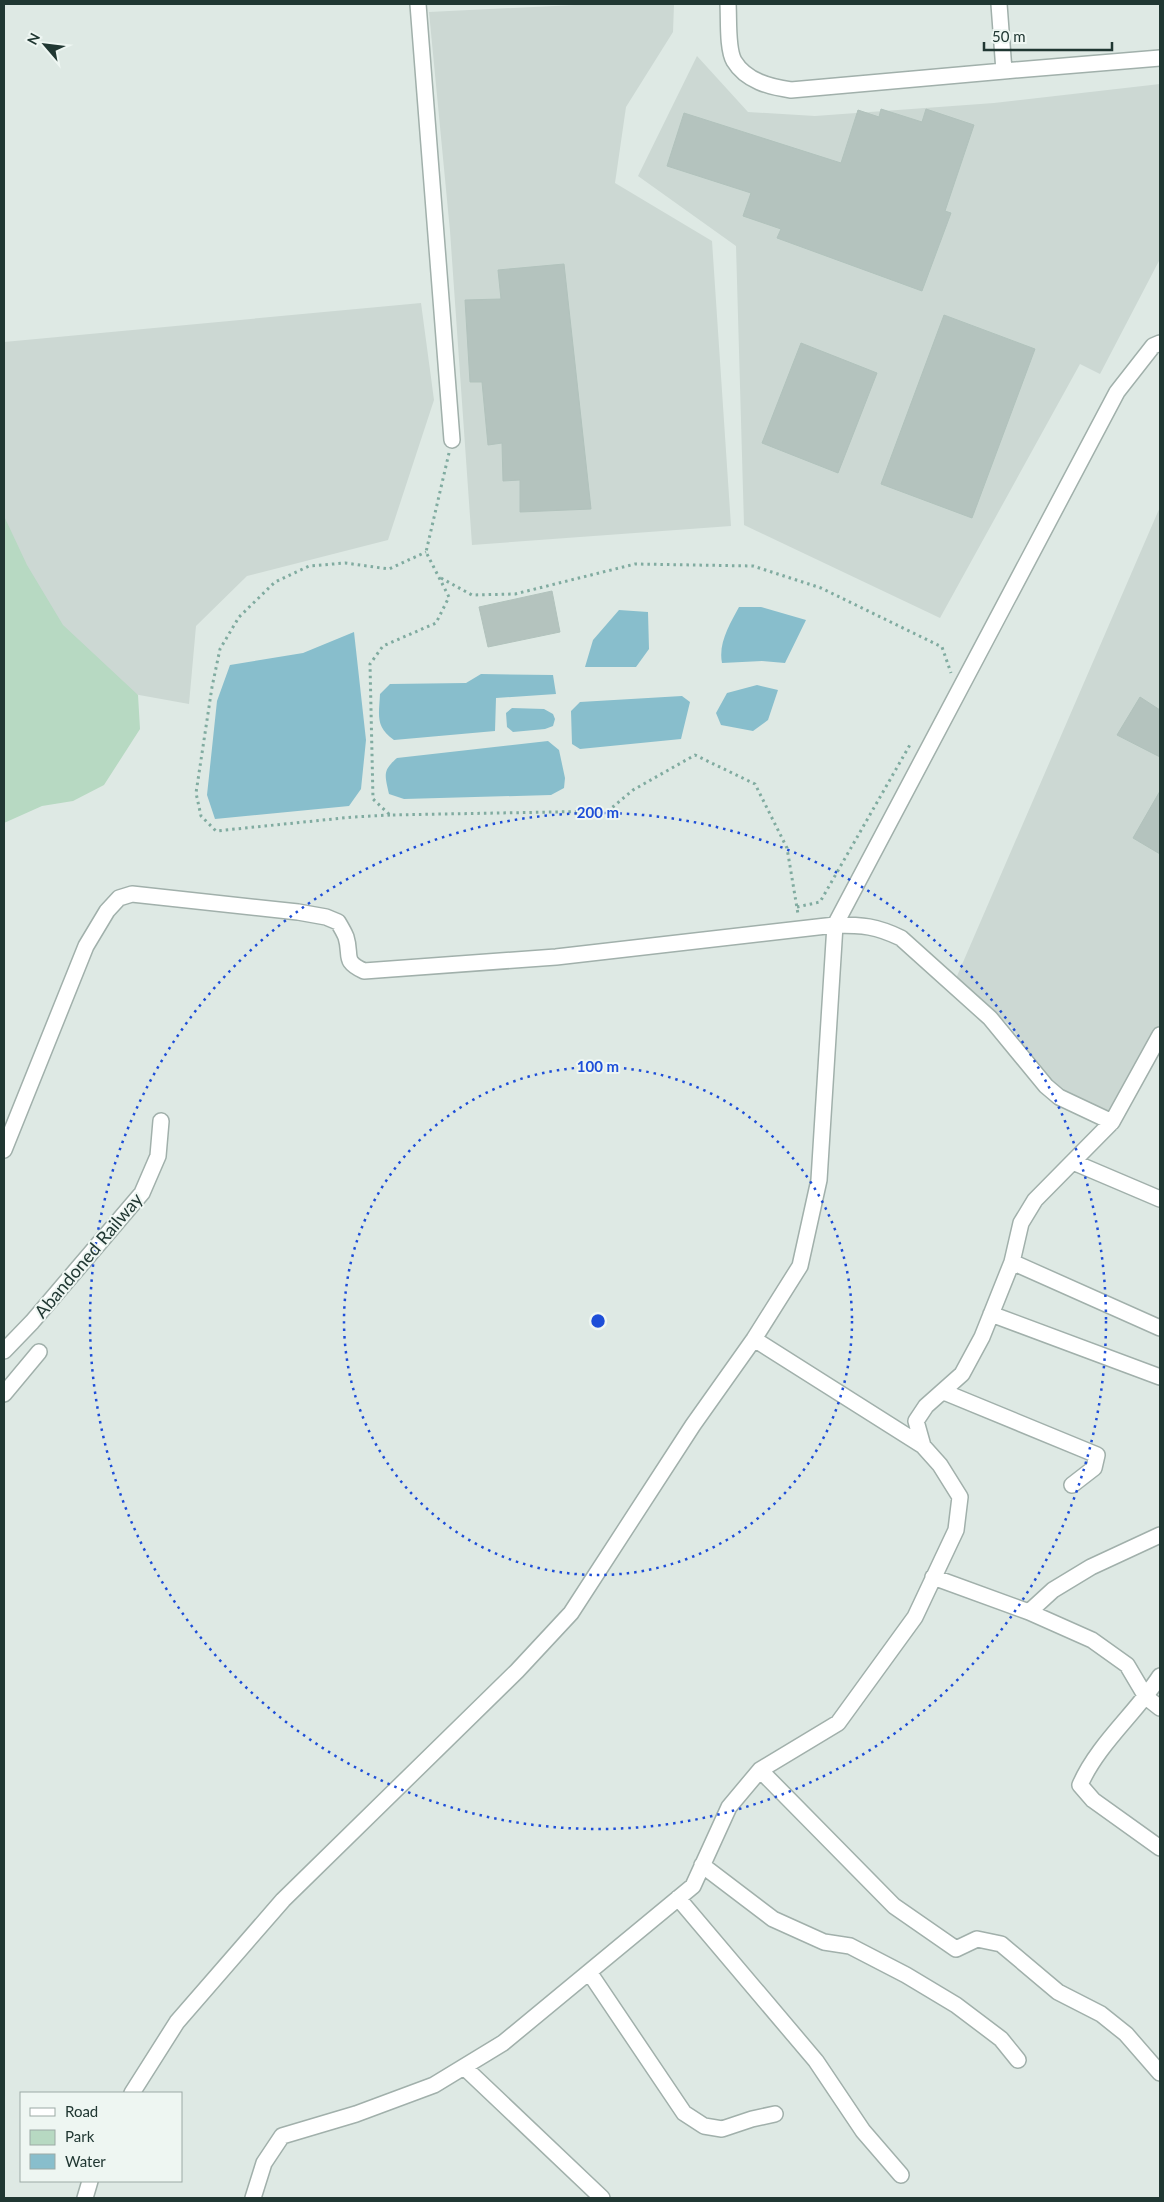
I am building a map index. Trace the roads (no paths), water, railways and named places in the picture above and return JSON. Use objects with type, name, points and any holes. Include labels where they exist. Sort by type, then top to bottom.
[{"type":"street","points":[[418,4],[452,440]]},
{"type":"street","points":[[728,4],[730,44],[734,61],[748,75],[768,87],[791,90],[1160,58]]},
{"type":"street","points":[[999,4],[1004,71]]},
{"type":"street","points":[[133,2092],[177,2022],[283,1900],[518,1672],[571,1613],[693,1425],[754,1339],[800,1266],[819,1180],[835,925],[1117,392],[1153,346],[1160,343]]},
{"type":"street","points":[[4,1150],[86,946],[107,911],[120,898],[132,894],[298,912],[326,917],[338,922],[346,938],[348,958],[353,966],[364,971],[556,957],[835,925],[863,925],[884,930],[901,938],[990,1018],[1058,1098],[1112,1122]]},
{"type":"street","points":[[923,1446],[916,1421],[926,1406],[962,1374],[982,1336],[1012,1262],[1021,1223],[1035,1200],[1112,1122],[1160,1035]]},
{"type":"street","name":"Abandoned Railway","points":[[4,1351],[32,1322],[142,1193],[158,1156],[162,1121]]},
{"type":"street","points":[[1073,1162],[1160,1199]]},
{"type":"street","points":[[1012,1262],[1160,1328]]},
{"type":"street","points":[[991,1314],[1160,1377]]},
{"type":"street","points":[[253,2198],[264,2163],[282,2136],[356,2114],[434,2085],[503,2043],[692,1886],[729,1807],[760,1770],[838,1723],[915,1617],[956,1530],[960,1497],[940,1465],[923,1446],[754,1339]]},
{"type":"street","points":[[4,1394],[39,1352]]},
{"type":"street","points":[[944,1392],[1097,1455],[1094,1468],[1072,1485]]},
{"type":"street","points":[[1030,1612],[1053,1590],[1091,1567],[1160,1535]]},
{"type":"street","points":[[933,1577],[1030,1612],[1092,1640],[1127,1664],[1146,1697],[1160,1708]]},
{"type":"street","points":[[1160,1676],[1146,1697],[1088,1768],[1080,1785],[1093,1800],[1160,1848]]},
{"type":"street","points":[[760,1770],[894,1906],[956,1949],[977,1938],[1001,1944],[1058,1992],[1101,2014],[1126,2034],[1160,2073]]},
{"type":"street","points":[[702,1865],[773,1919],[824,1942],[850,1946],[906,1975],[956,2005],[1001,2039],[1018,2060]]},
{"type":"street","points":[[678,1898],[816,2061],[863,2131],[901,2175]]},
{"type":"street","points":[[589,1972],[684,2113],[704,2126],[722,2129],[775,2114]]},
{"type":"street","points":[[464,2066],[602,2198]]},
{"type":"street","points":[[85,2198],[90,2182]]},
{"type":"water","points":[[739,607],[761,607],[806,620],[785,663],[762,661],[722,663],[723,641]]},
{"type":"water","points":[[619,610],[648,612],[649,649],[636,667],[585,667],[593,640]]},
{"type":"water","points":[[354,632],[366,740],[361,789],[349,806],[215,819],[207,795],[217,701],[230,665],[303,653]]},
{"type":"water","points":[[481,674],[553,675],[556,694],[496,698],[495,731],[394,740],[381,725],[380,694],[390,684],[466,683]]},
{"type":"water","points":[[757,685],[778,690],[768,720],[753,731],[721,725],[716,713],[727,693]]},
{"type":"water","points":[[682,696],[690,702],[681,739],[580,749],[572,744],[571,711],[580,702]]},
{"type":"water","points":[[512,708],[544,709],[553,714],[555,719],[553,726],[545,729],[513,732],[507,727],[506,713]]},
{"type":"water","points":[[548,741],[559,750],[565,778],[564,788],[551,795],[404,799],[389,794],[386,774],[389,766],[397,758]]}]
